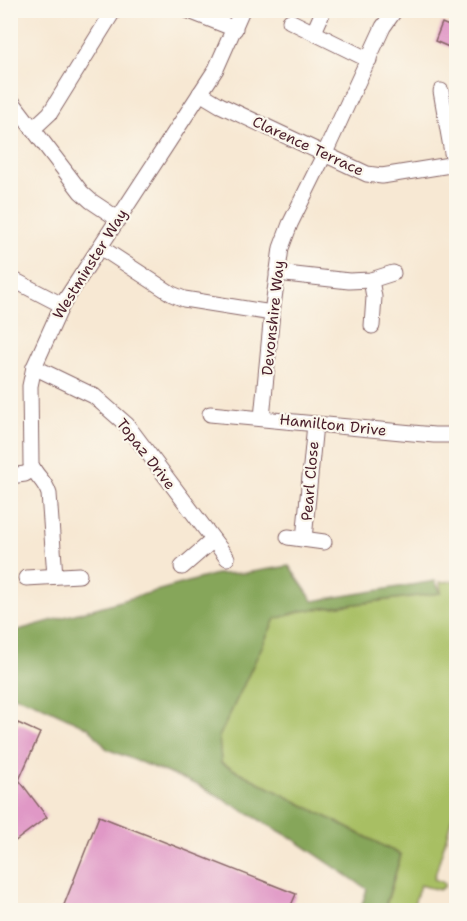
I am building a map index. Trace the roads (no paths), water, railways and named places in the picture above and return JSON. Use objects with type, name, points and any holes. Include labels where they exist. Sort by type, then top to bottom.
[{"type":"street","points":[[34,128],[50,113],[114,10]]},
{"type":"street","points":[[187,10],[235,29]]},
{"type":"street","name":"Westminster Way","points":[[55,576],[49,494],[46,484],[33,469],[29,406],[34,367],[62,305],[216,69],[242,10]]},
{"type":"street","name":"Devonshire Way","points":[[262,418],[281,248],[290,224],[383,27],[395,10]]},
{"type":"street","points":[[314,32],[321,16]]},
{"type":"street","points":[[290,21],[369,60]]},
{"type":"street","points":[[441,91],[450,112],[455,164]]},
{"type":"street","name":"Clarence Terrace","points":[[200,93],[220,105],[356,170],[382,176],[455,164]]},
{"type":"street","points":[[10,99],[81,192],[118,219]]},
{"type":"street","points":[[100,247],[184,300],[272,313]]},
{"type":"street","points":[[277,273],[349,281],[371,280],[393,273]]},
{"type":"street","points":[[10,278],[62,305]]},
{"type":"street","points":[[371,280],[374,297],[372,326]]},
{"type":"street","name":"Topaz Drive","points":[[34,367],[94,396],[127,425],[226,558]]},
{"type":"street","name":"Hamilton Drive","points":[[210,414],[434,435],[456,435]]},
{"type":"street","name":"Pearl Close","points":[[304,538],[315,424]]},
{"type":"street","points":[[10,476],[25,474],[33,469]]},
{"type":"street","name":"Pearl Close","points":[[288,537],[324,542]]},
{"type":"street","points":[[182,567],[212,541]]},
{"type":"street","points":[[26,578],[79,574]]}]
